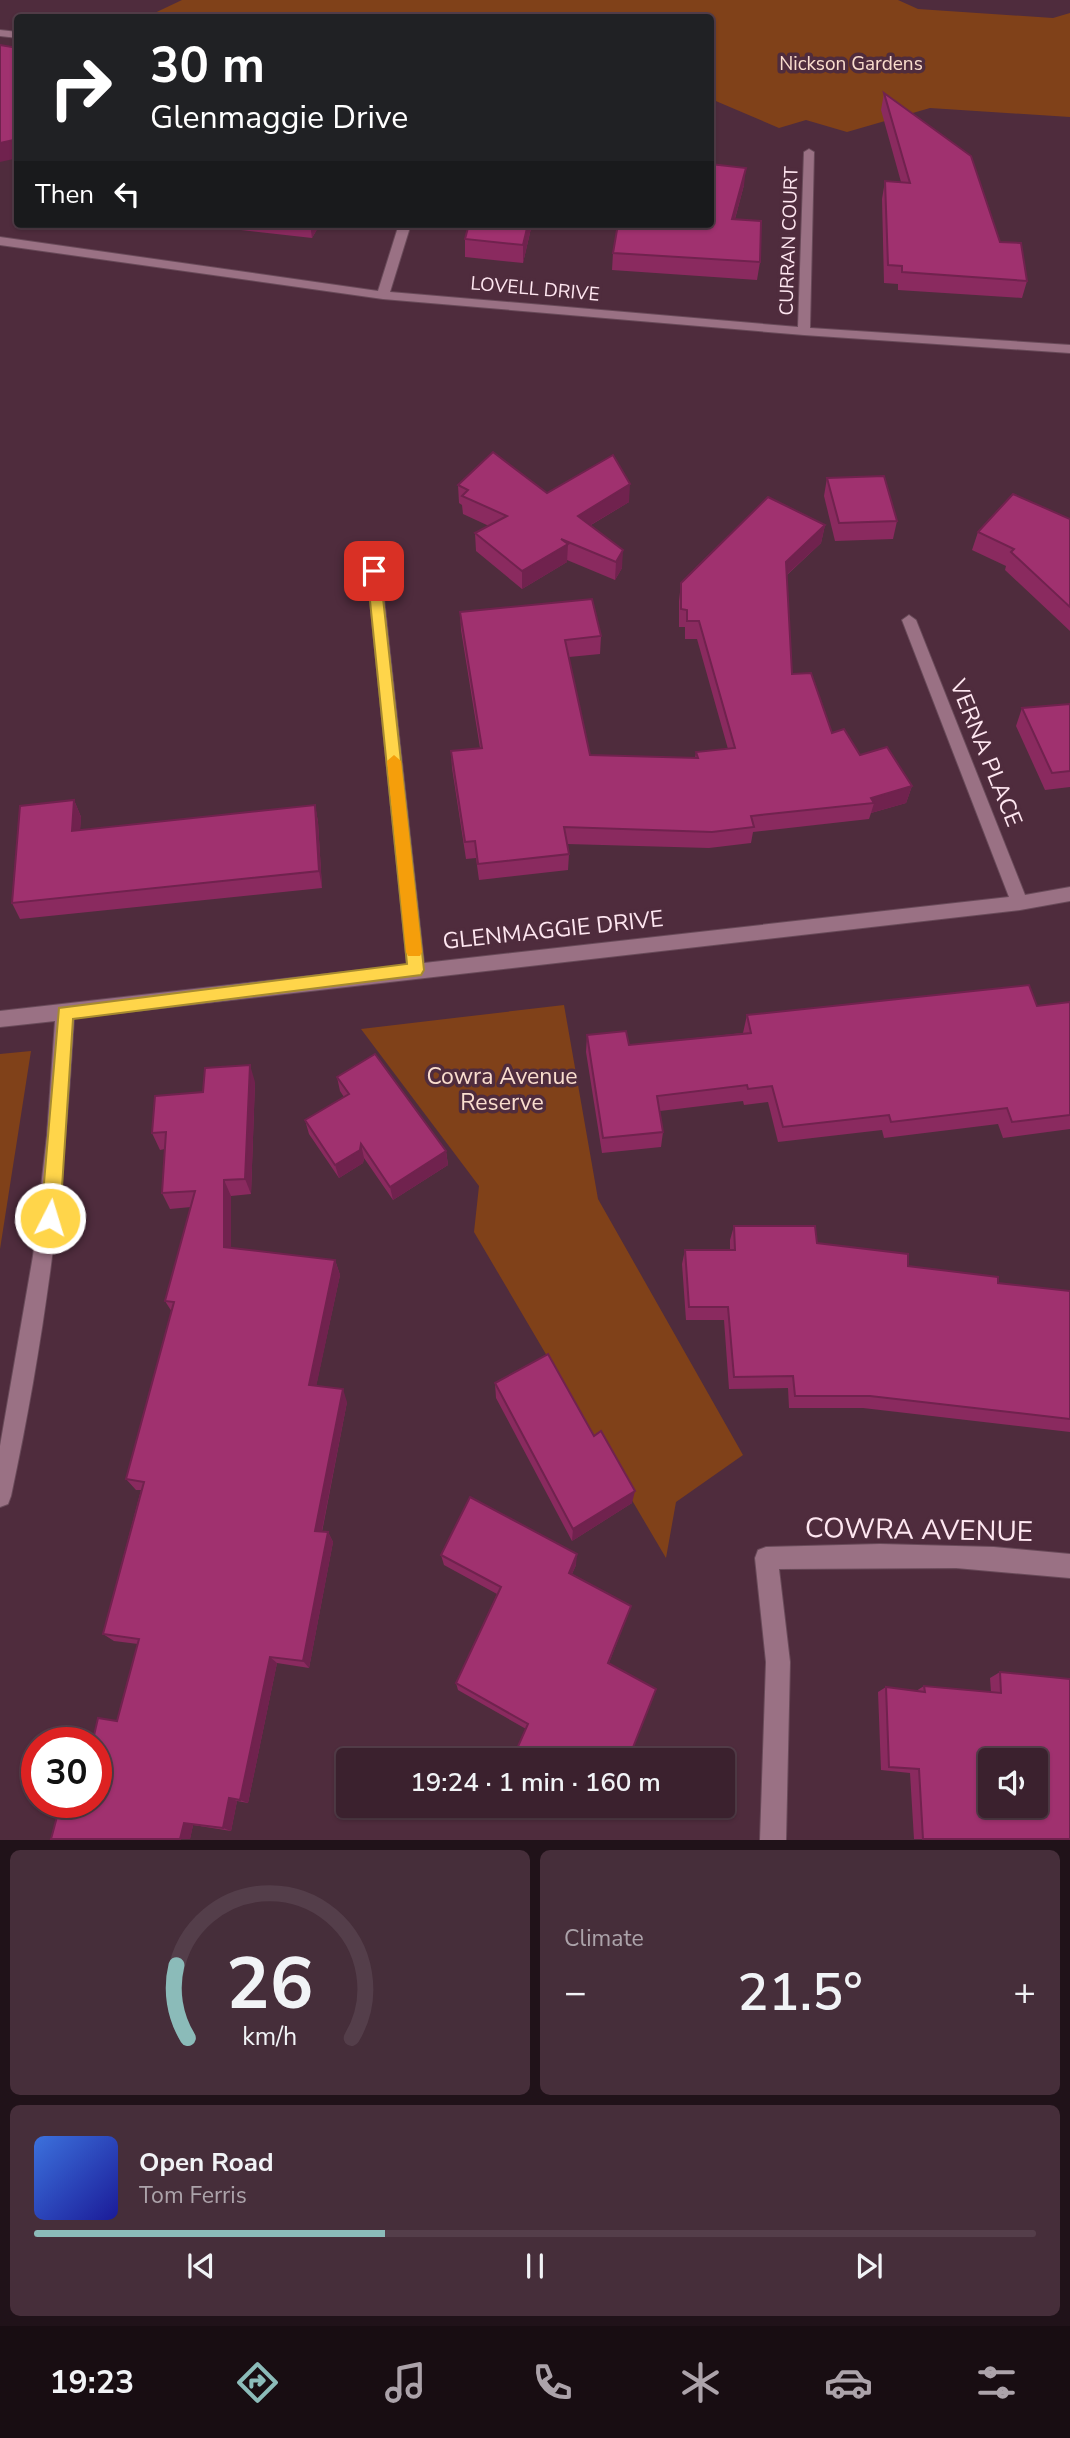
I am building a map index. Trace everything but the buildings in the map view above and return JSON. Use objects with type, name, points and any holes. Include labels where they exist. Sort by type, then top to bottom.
[{"type":"street","name":"CURRAN COURT","points":[[804,331],[809,152]]},
{"type":"street","points":[[383,295],[404,228]]},
{"type":"street","name":"LOVELL DRIVE","points":[[0,241],[383,295],[804,331],[1070,349]]},
{"type":"street","points":[[374,571],[416,970]]},
{"type":"street","name":"VERNA PLACE","points":[[909,620],[1020,903]]},
{"type":"street","name":"GLENMAGGIE DRIVE","points":[[0,1019],[1020,903],[1070,894]]},
{"type":"street","points":[[0,1496],[16,1426],[50,1218],[65,1013]]},
{"type":"street","name":"COWRA AVENUE","points":[[773,1839],[778,1661],[766,1558],[906,1555],[1032,1560],[1070,1566]]},
{"type":"green space","name":"Nickson Gardens","points":[[182,0],[898,0],[918,9],[1053,18],[1070,13],[1070,117],[930,108],[847,132],[806,120],[779,128],[714,100],[714,14],[152,14]]},
{"type":"green space","name":"Cowra Avenue Reserve","points":[[564,1005],[598,1199],[743,1455],[676,1502],[666,1558],[474,1232],[479,1186],[361,1029]]},
{"type":"green space","points":[[31,1051],[0,1249],[0,1054]]},
{"type":"slow traffic","points":[[394,761],[414,952]]},
{"type":"route","points":[[50,1218],[65,1013],[416,970],[374,571]]}]
